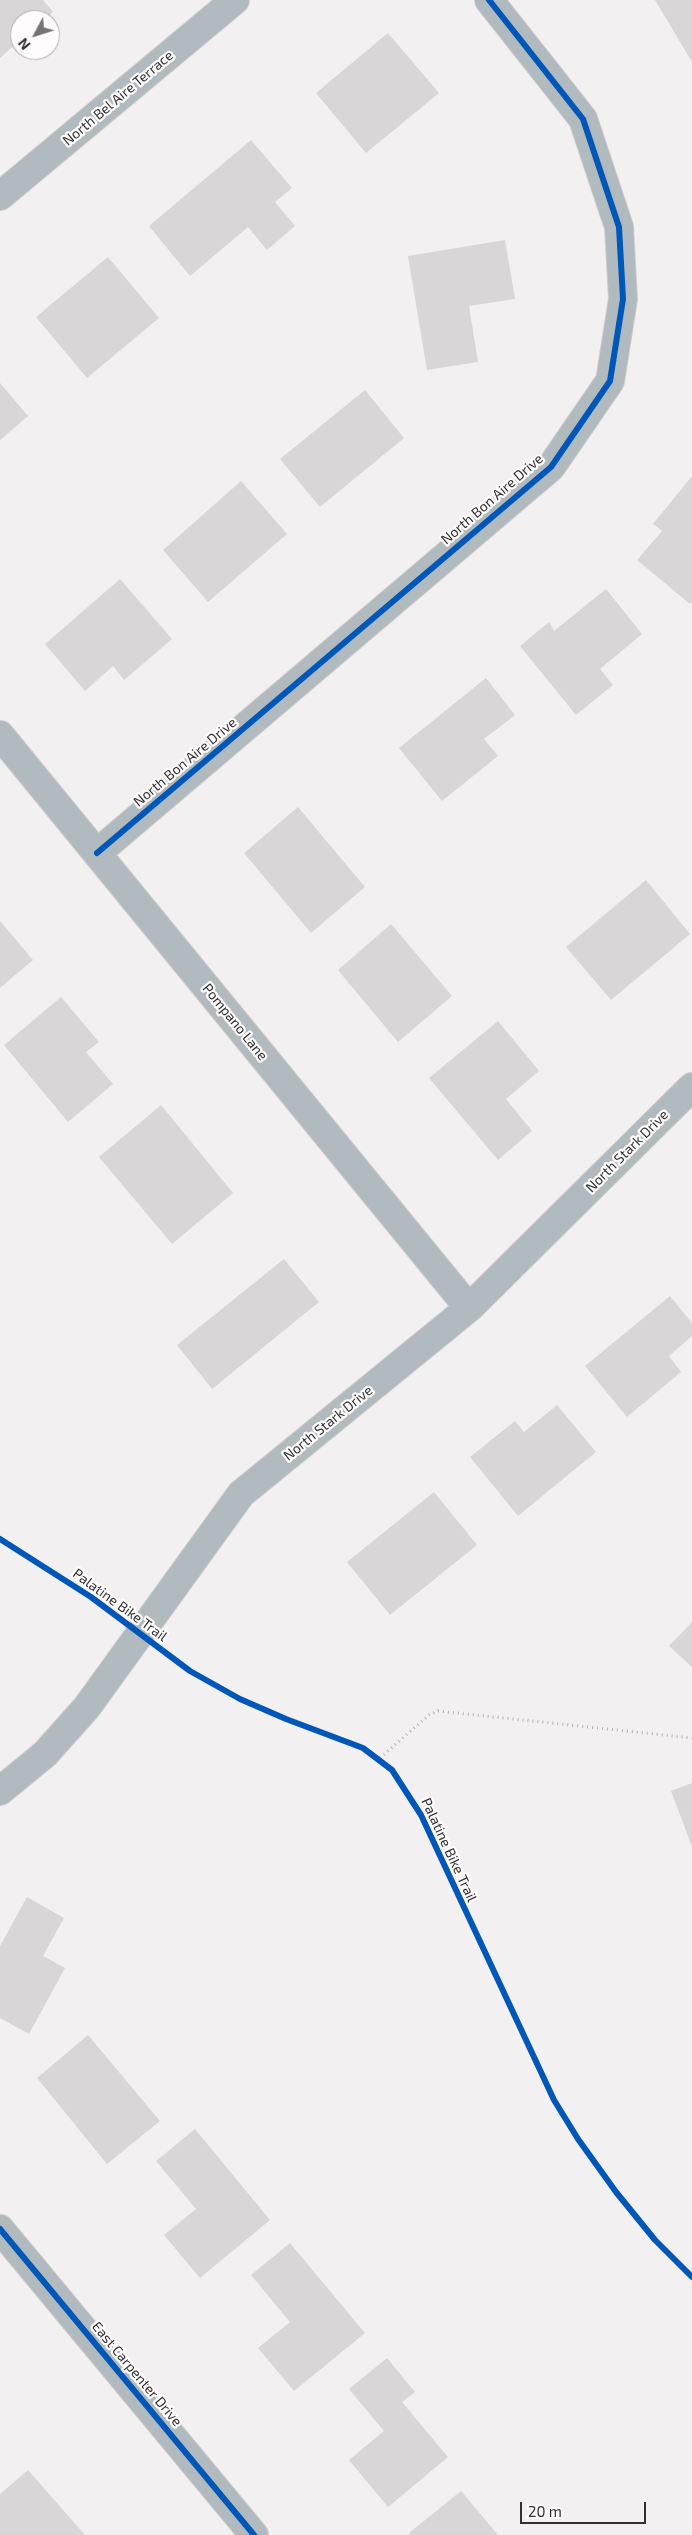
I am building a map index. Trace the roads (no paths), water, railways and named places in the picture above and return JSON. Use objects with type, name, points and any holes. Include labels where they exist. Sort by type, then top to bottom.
[{"type":"street","name":"North Bel Aire Terrace","points":[[0,196],[235,0]]},
{"type":"street","name":"North Bon Aire Drive","points":[[97,853],[551,467],[610,381],[623,299],[619,227],[583,119],[489,0]]},
{"type":"street","name":"Pompano Lane","points":[[0,736],[469,1308]]},
{"type":"street","name":"North Stark Drive","points":[[0,1792],[45,1754],[87,1707],[241,1494],[469,1308],[692,1087]]},
{"type":"street","name":"East Carpenter Drive","points":[[0,2229],[254,2535]]}]
